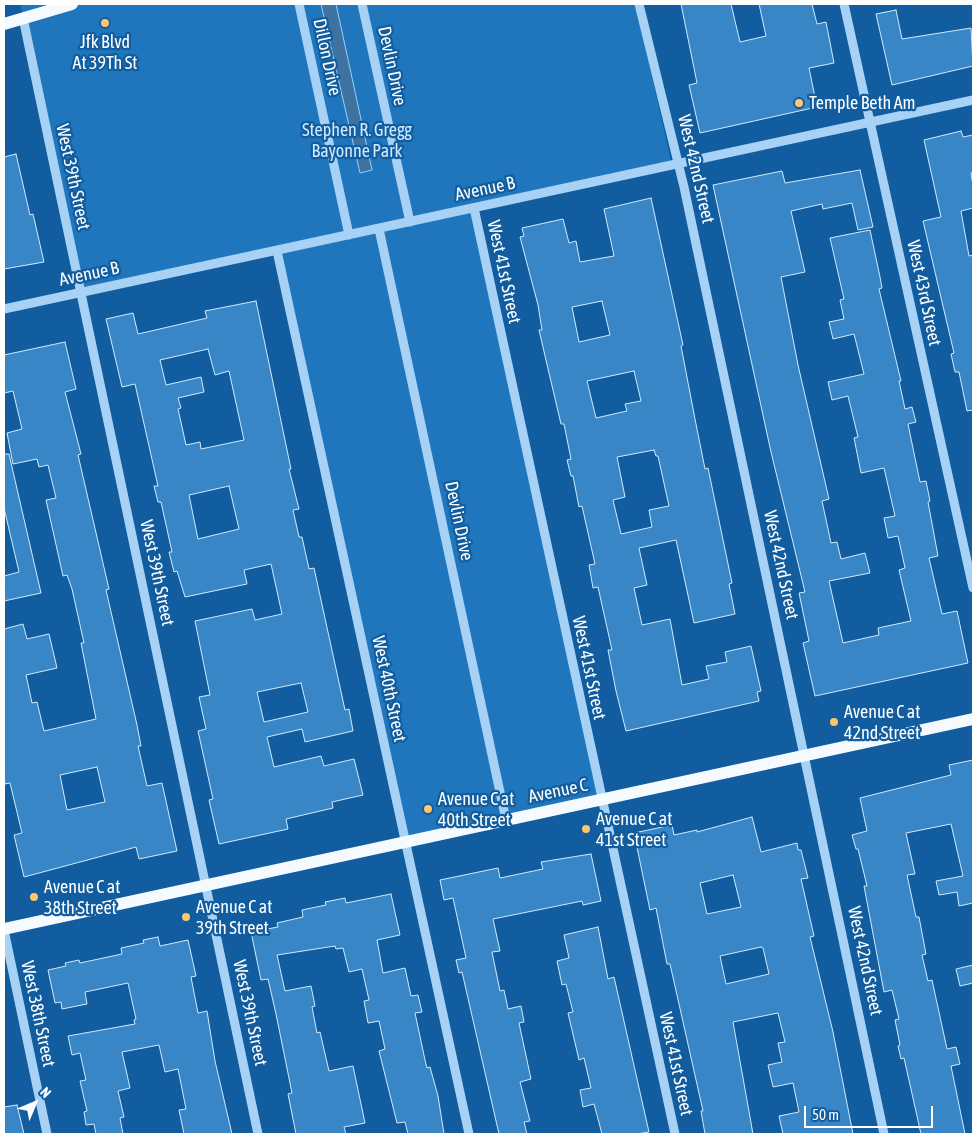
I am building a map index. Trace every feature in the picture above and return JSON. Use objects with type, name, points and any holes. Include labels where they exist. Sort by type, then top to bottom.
[{"type":"main road","points":[[4,24],[72,4]]},
{"type":"main road","name":"Avenue C","points":[[4,929],[973,719]]},
{"type":"street","name":"Dillon Drive","points":[[298,4],[349,235]]},
{"type":"street","name":"Devlin Drive","points":[[362,4],[410,222]]},
{"type":"street","name":"West 42nd Street","points":[[639,4],[679,164],[806,756],[884,1134]]},
{"type":"street","name":"West 43rd Street","points":[[844,4],[973,588]]},
{"type":"street","name":"West 39th Street","points":[[23,18],[258,1134]]},
{"type":"street","name":"Avenue B","points":[[4,309],[973,100]]},
{"type":"street","name":"West 41st Street","points":[[474,208],[674,1134]]},
{"type":"street","name":"Devlin Drive","points":[[379,229],[506,820]]},
{"type":"street","name":"West 40th Street","points":[[277,250],[469,1134]]},
{"type":"street","name":"West 38th Street","points":[[4,929],[47,1134]]},
{"type":"green space","name":"Stephen R. Gregg Bayonne Park","points":[[20,4],[636,4],[672,166],[475,208],[602,800],[405,842],[277,251],[81,293]]},
{"type":"shaded area","points":[[321,4],[336,4],[372,170],[360,173]]},
{"type":"building","points":[[681,4],[731,4],[740,42],[766,36],[759,4],[812,4],[817,24],[826,22],[834,63],[809,68],[817,107],[700,133],[689,85],[697,83]]},
{"type":"building","points":[[896,10],[902,39],[971,28],[973,66],[892,85],[876,14]]},
{"type":"building","points":[[961,131],[963,137],[973,135],[973,172],[971,173],[973,208],[961,211],[969,256],[973,255],[973,410],[967,411],[959,372],[955,372],[951,354],[954,353],[923,221],[941,217],[924,140]]},
{"type":"building","points":[[16,154],[30,215],[33,214],[44,262],[4,269],[4,157]]},
{"type":"building","points":[[860,170],[873,227],[858,230],[852,203],[823,209],[822,204],[791,211],[805,272],[781,277],[798,365],[829,499],[822,501],[831,543],[837,542],[841,559],[865,553],[870,573],[829,581],[843,643],[879,635],[878,628],[911,621],[899,570],[905,568],[898,536],[888,538],[884,518],[895,516],[884,468],[861,473],[854,438],[858,437],[848,396],[832,400],[828,382],[864,374],[854,334],[833,339],[829,322],[844,319],[840,300],[844,299],[830,238],[870,230],[882,288],[879,289],[901,381],[899,381],[905,409],[912,407],[916,422],[908,424],[920,482],[926,481],[938,556],[929,558],[942,614],[957,611],[968,663],[815,696],[803,643],[809,641],[799,593],[805,592],[771,452],[713,185],[782,171],[785,183]]},
{"type":"building","points":[[651,198],[683,345],[681,346],[705,469],[708,468],[732,583],[729,584],[735,614],[694,623],[676,540],[639,548],[647,585],[634,588],[642,625],[670,619],[682,685],[709,679],[706,666],[727,662],[725,652],[751,646],[761,691],[757,692],[759,701],[626,731],[608,650],[612,650],[598,587],[593,588],[589,565],[595,564],[582,506],[579,507],[573,476],[571,476],[567,460],[571,459],[564,424],[561,424],[549,373],[539,330],[542,330],[538,305],[520,237],[524,236],[522,228],[563,219],[569,243],[576,241],[580,262],[614,256],[604,209]],"holes":[[[602,301],[610,335],[579,342],[572,307]],[[634,371],[641,401],[625,404],[627,411],[596,418],[587,381]],[[654,450],[656,456],[658,456],[669,506],[649,510],[652,527],[621,534],[613,500],[625,497],[617,457]]]},
{"type":"building","points":[[256,301],[291,469],[289,469],[299,509],[293,510],[299,537],[302,537],[309,569],[314,568],[345,710],[349,709],[353,731],[305,742],[302,729],[267,737],[274,767],[321,756],[324,766],[354,759],[363,795],[332,802],[333,808],[286,819],[288,829],[219,844],[209,800],[213,799],[198,731],[206,729],[199,697],[210,695],[195,621],[252,609],[255,620],[282,614],[271,564],[244,570],[247,584],[185,597],[177,571],[174,572],[169,552],[172,552],[161,502],[158,502],[154,486],[158,486],[135,384],[122,387],[106,319],[133,313],[138,334],[207,318],[205,311]],"holes":[[[208,349],[215,375],[229,371],[244,440],[201,449],[200,442],[186,445],[178,409],[181,408],[178,398],[204,392],[201,377],[166,385],[160,360]],[[229,486],[239,529],[198,539],[189,495]],[[301,683],[308,712],[264,722],[257,692]]]},
{"type":"building","points":[[65,342],[76,389],[65,392],[81,454],[78,455],[109,589],[106,590],[137,725],[141,746],[138,746],[147,786],[162,783],[177,851],[139,859],[136,847],[24,877],[14,835],[22,833],[10,783],[5,784],[4,777],[4,629],[23,624],[27,639],[49,634],[57,668],[26,675],[32,703],[37,702],[44,731],[96,719],[81,643],[84,643],[72,589],[67,575],[63,576],[46,500],[56,498],[48,465],[39,467],[37,459],[13,464],[7,433],[22,429],[13,391],[4,393],[4,355]],"holes":[[[97,767],[105,802],[67,810],[60,775]]]},
{"type":"building","points":[[4,454],[9,454],[41,593],[4,601],[4,576],[19,572],[4,508]]},
{"type":"building","points":[[973,760],[973,903],[959,906],[957,892],[939,895],[936,881],[963,876],[951,824],[906,833],[915,874],[907,875],[916,917],[919,917],[926,954],[922,955],[928,981],[932,980],[947,1049],[956,1047],[960,1064],[951,1066],[965,1134],[921,1134],[904,1058],[901,1059],[898,1046],[900,1045],[895,1020],[899,1019],[892,990],[884,992],[864,886],[867,886],[858,849],[856,849],[852,835],[867,831],[860,798],[951,775],[949,765]]},
{"type":"building","points":[[752,817],[761,852],[797,843],[798,850],[801,850],[808,878],[801,879],[814,936],[810,937],[833,1032],[853,1134],[783,1134],[779,1116],[799,1112],[793,1083],[773,1087],[768,1065],[782,1062],[778,1043],[785,1042],[778,1013],[733,1022],[753,1134],[705,1134],[701,1111],[703,1111],[670,964],[667,964],[656,908],[650,910],[634,833],[672,825],[674,835],[697,830],[697,832]],"holes":[[[733,875],[741,907],[707,914],[700,883]],[[763,948],[769,974],[726,984],[720,956]]]},
{"type":"building","points":[[591,854],[601,901],[583,905],[582,901],[493,919],[500,951],[492,952],[500,991],[504,990],[508,1009],[521,1006],[524,1022],[519,1023],[531,1079],[520,1082],[530,1121],[524,1122],[527,1134],[499,1134],[462,972],[459,973],[456,960],[466,958],[453,898],[444,900],[440,880],[498,868],[500,878],[543,869],[541,862]]},
{"type":"building","points":[[391,894],[400,935],[377,940],[383,973],[405,968],[411,996],[418,995],[422,1012],[415,1013],[427,1068],[430,1067],[438,1096],[444,1134],[408,1134],[405,1122],[397,1123],[379,1051],[385,1049],[379,1021],[368,1023],[364,1001],[369,1000],[362,969],[349,972],[343,948],[336,949],[335,946],[277,955],[285,991],[311,986],[315,1006],[312,1007],[317,1033],[320,1032],[329,1071],[353,1066],[365,1123],[344,1127],[346,1134],[296,1134],[288,1094],[292,1093],[276,1014],[268,979],[261,980],[251,932],[278,927],[277,923],[303,917],[302,910],[326,905],[325,902],[345,898],[346,903]]},
{"type":"building","points":[[598,927],[608,979],[614,977],[649,1132],[602,1134],[594,1104],[583,1107],[580,1090],[591,1088],[584,1058],[579,1060],[568,1013],[573,1012],[566,984],[562,985],[557,961],[569,958],[564,935]]},
{"type":"building","points":[[158,937],[160,946],[188,940],[196,976],[191,977],[198,1013],[207,1011],[215,1061],[232,1134],[184,1134],[179,1110],[186,1109],[178,1069],[165,1072],[159,1045],[122,1052],[130,1088],[118,1091],[124,1117],[120,1118],[123,1134],[96,1134],[94,1124],[86,1125],[84,1112],[87,1111],[80,1081],[86,1080],[80,1053],[72,1055],[68,1036],[135,1024],[134,1020],[136,1019],[128,983],[85,992],[87,1004],[62,1009],[61,1002],[55,1003],[48,970],[66,966],[65,963],[79,960],[80,963],[122,954],[121,948],[144,943],[143,940]]},
{"type":"building","points":[[973,965],[973,983],[960,986],[956,969]]},
{"type":"building","points":[[17,1105],[24,1134],[4,1134],[4,1107]]},
{"type":"place","name":"Jfk Blvd At 39Th St","points":[[105,23]]},
{"type":"place","name":"Temple Beth Am","points":[[799,103]]},
{"type":"place","name":"Avenue C at 42nd Street","points":[[834,722]]},
{"type":"place","name":"Avenue C at 40th Street","points":[[428,809]]},
{"type":"place","name":"Avenue C at 41st Street","points":[[586,829]]},
{"type":"place","name":"Avenue C at 38th Street","points":[[34,897]]},
{"type":"place","name":"Avenue C at 39th Street","points":[[186,917]]}]
